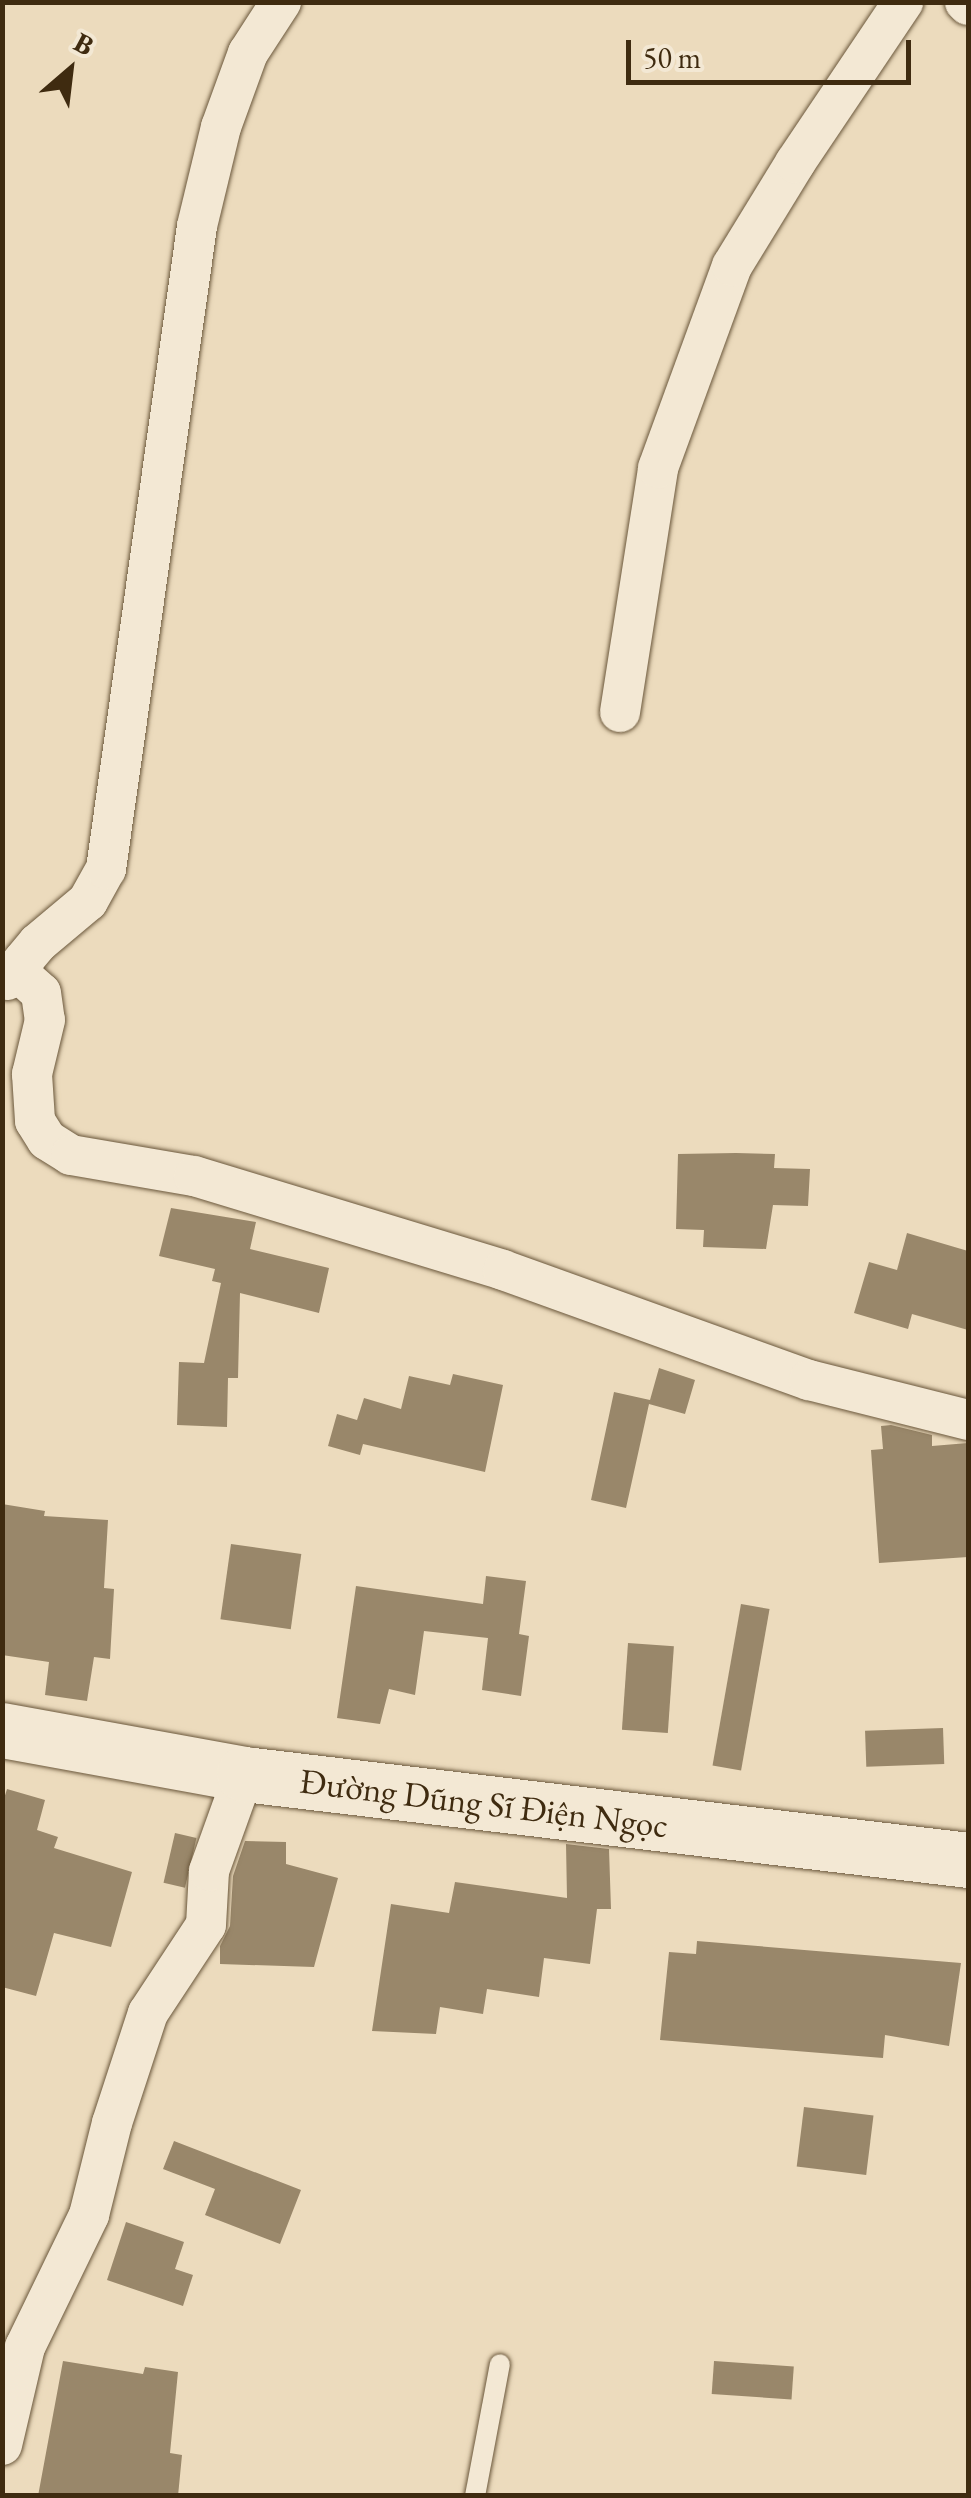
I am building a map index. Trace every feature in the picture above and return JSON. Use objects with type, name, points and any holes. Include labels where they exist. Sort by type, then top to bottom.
[{"type":"main road","name":"Đường Dũng Sĩ Điện Ngọc","points":[[2,1730],[244,1774],[968,1860]]},
{"type":"street","points":[[281,2],[248,52],[222,127],[196,226],[106,869],[88,901],[13,973],[41,993],[45,1020],[32,1074],[34,1121],[47,1140],[71,1155],[194,1176],[503,1270],[809,1380],[968,1420]]},
{"type":"street","points":[[620,712],[658,468],[732,266],[794,163],[904,2]]},
{"type":"street","points":[[2,2445],[25,2347],[89,2215],[112,2123],[148,2013],[206,1924],[209,1871],[244,1774]]},
{"type":"lane","points":[[475,2496],[500,2364]]},
{"type":"building","points":[[678,1154],[775,1154],[774,1168],[810,1169],[808,1206],[773,1205],[766,1249],[703,1247],[704,1230],[676,1229]]},
{"type":"building","points":[[171,1208],[256,1222],[250,1249],[329,1268],[319,1313],[240,1293],[238,1378],[228,1378],[227,1427],[177,1425],[179,1362],[204,1363],[221,1283],[212,1281],[215,1269],[159,1256]]},
{"type":"building","points":[[907,1233],[968,1251],[968,1330],[912,1314],[908,1329],[854,1313],[869,1262],[897,1270]]},
{"type":"building","points":[[659,1368],[695,1380],[685,1414],[649,1404],[626,1508],[591,1500],[614,1392],[650,1400]]},
{"type":"building","points":[[453,1374],[503,1385],[485,1472],[363,1444],[360,1455],[328,1446],[337,1414],[357,1420],[364,1398],[401,1409],[409,1376],[450,1385]]},
{"type":"building","points":[[881,1426],[932,1435],[932,1446],[968,1443],[968,1557],[879,1563],[871,1450],[883,1449]]},
{"type":"building","points":[[2,1504],[45,1511],[44,1516],[108,1520],[104,1588],[114,1589],[110,1659],[94,1657],[87,1701],[45,1695],[49,1662],[2,1655]]},
{"type":"building","points":[[231,1544],[301,1554],[291,1629],[220,1619]]},
{"type":"building","points":[[486,1576],[526,1581],[519,1634],[529,1636],[521,1696],[482,1690],[488,1638],[424,1631],[415,1695],[389,1689],[380,1724],[337,1718],[356,1586],[483,1604]]},
{"type":"building","points":[[741,1604],[770,1609],[741,1771],[713,1766]]},
{"type":"building","points":[[628,1643],[674,1646],[668,1733],[622,1730]]},
{"type":"building","points":[[943,1728],[944,1764],[866,1767],[865,1731]]},
{"type":"building","points":[[7,1789],[45,1800],[37,1830],[58,1837],[54,1848],[132,1872],[111,1947],[54,1933],[36,1996],[2,1987],[2,1805]]},
{"type":"building","points":[[175,1833],[196,1838],[185,1888],[164,1883]]},
{"type":"building","points":[[245,1841],[286,1842],[286,1864],[338,1878],[314,1967],[220,1964],[220,1946],[230,1926],[233,1876]]},
{"type":"building","points":[[566,1844],[609,1849],[611,1909],[597,1909],[590,1964],[544,1958],[539,1997],[487,1989],[483,2014],[440,2007],[436,2034],[372,2031],[391,1904],[449,1913],[455,1882],[567,1898]]},
{"type":"building","points":[[697,1941],[961,1963],[949,2046],[885,2035],[883,2058],[660,2040],[669,1952],[696,1954]]},
{"type":"building","points":[[804,2107],[873,2116],[866,2175],[797,2167]]},
{"type":"building","points":[[174,2141],[301,2190],[280,2244],[205,2215],[215,2189],[163,2169]]},
{"type":"building","points":[[126,2222],[184,2242],[175,2269],[193,2275],[183,2306],[107,2280]]},
{"type":"building","points":[[63,2361],[143,2374],[145,2367],[178,2372],[170,2453],[182,2455],[178,2496],[38,2496]]},
{"type":"building","points":[[714,2361],[794,2367],[792,2400],[712,2394]]}]
